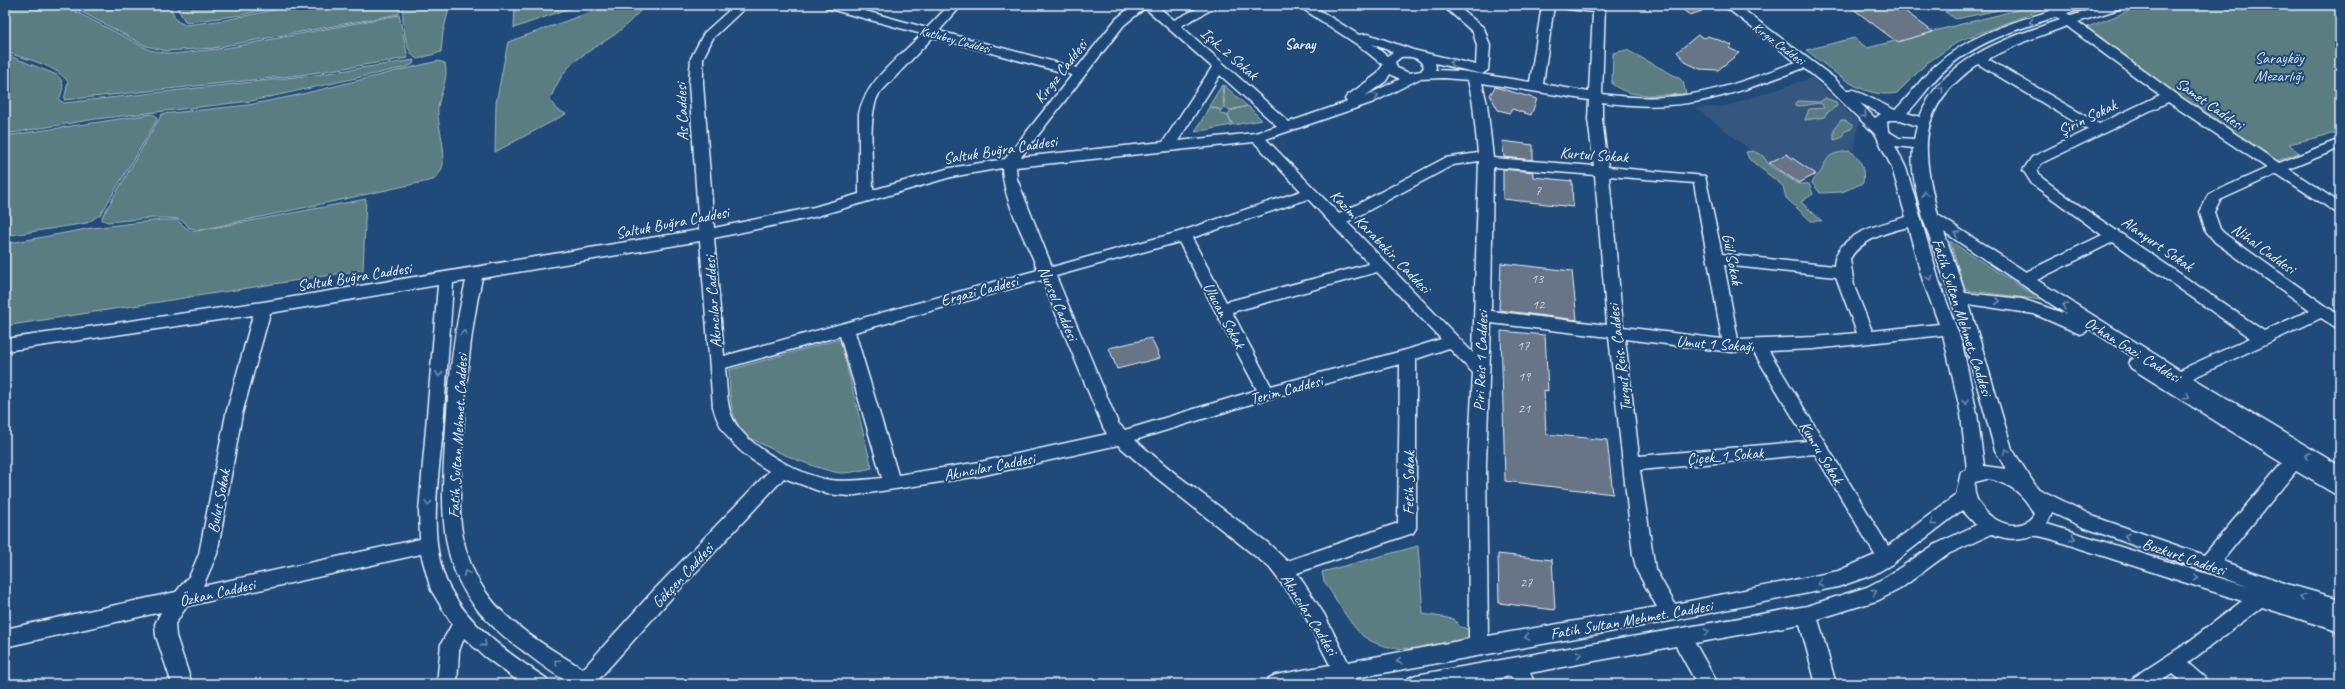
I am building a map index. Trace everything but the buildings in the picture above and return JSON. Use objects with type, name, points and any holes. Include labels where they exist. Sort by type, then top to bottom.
[{"type":"street","name":"As Caddesi","points":[[707,234],[696,91],[697,58],[708,36],[742,5]]},
{"type":"street","name":"Kutlubey Caddesi","points":[[830,5],[1080,73]]},
{"type":"street","points":[[866,198],[866,114],[868,101],[873,92],[956,5]]},
{"type":"street","name":"Kırgız Caddesi","points":[[1009,163],[1120,22],[1141,5]]},
{"type":"street","name":"Işık_2 Sokak","points":[[1149,5],[1288,128]]},
{"type":"street","points":[[1172,26],[1214,5]]},
{"type":"street","points":[[1303,5],[1362,42],[1401,76],[1418,77],[1441,74],[1478,74]]},
{"type":"street","points":[[1448,5],[1474,25],[1483,36],[1485,48],[1478,74]]},
{"type":"street","points":[[1533,85],[1548,5]]},
{"type":"street","points":[[1568,5],[1599,7]]},
{"type":"street","name":"Kırgız Caddesi","points":[[1729,5],[1829,81],[1864,101],[1895,114]]},
{"type":"street","name":"Fatih Sultan Mehmet. Caddesi","points":[[1976,474],[1969,414],[1954,343],[1931,281],[1899,168],[1892,150],[1881,132],[1880,120],[1895,114],[1910,101],[1941,67],[1966,48],[1994,35],[2061,14],[2082,5]]},
{"type":"street","name":"Fatih Sultan Mehmet. Caddesi","points":[[2035,529],[2041,522],[2043,514],[2004,450],[1959,298],[1930,217],[1921,175],[1920,143],[1924,124],[1938,91],[1979,59],[2026,36],[2061,14],[2118,5]]},
{"type":"street","name":"Turgut Reis. Caddesi","points":[[1599,7],[1595,118],[1602,171],[1609,269],[1631,464],[1642,556],[1646,571],[1670,613]]},
{"type":"street","name":"Samet Caddesi","points":[[2061,14],[2169,96],[2340,210]]},
{"type":"street","points":[[1323,17],[1363,36],[1478,74],[1595,97],[1657,103],[1685,100],[1735,87],[1805,63]]},
{"type":"street","points":[[1389,65],[1394,56],[1403,53],[1417,54],[1427,60],[1430,67],[1429,71],[1418,77]]},
{"type":"street","points":[[1979,59],[2099,130]]},
{"type":"street","name":"Saltuk Buğra Caddesi","points":[[1339,109],[1381,78],[1389,65]]},
{"type":"street","points":[[1167,147],[1219,66]]},
{"type":"street","name":"Piri Reis 1 Caddesi","points":[[1478,74],[1486,159],[1476,465],[1479,646]]},
{"type":"street","name":"Saltuk Buğra Caddesi","points":[[5,345],[263,308],[446,279],[707,234],[814,212],[950,173],[1009,163],[1257,138],[1369,99],[1418,77]]},
{"type":"street","name":"Kırgız Caddesi","points":[[1829,81],[1881,132]]},
{"type":"street","name":"Şirin Sokak","points":[[2033,176],[2030,170],[2037,160],[2169,96]]},
{"type":"street","points":[[1864,101],[1892,104],[1910,101]]},
{"type":"street","points":[[1895,114],[1924,124]]},
{"type":"street","points":[[1881,132],[1902,143],[1920,143]]},
{"type":"street","name":"Kazım Karabekir. Caddesi","points":[[1257,138],[1479,369]]},
{"type":"street","name":"Nihal Caddesi","points":[[2340,143],[2275,168],[2214,197],[2207,212],[2213,231],[2220,238],[2340,324]]},
{"type":"street","name":"Kurtul Sokak","points":[[1337,221],[1450,161],[1486,159],[1700,179]]},
{"type":"street","name":"Nursel Caddesi","points":[[1009,163],[1010,179],[1018,204],[1111,427],[1121,438]]},
{"type":"street","name":"Alanyurt Sokak","points":[[2033,176],[2114,235],[2264,339]]},
{"type":"street","name":"Gül Sokak","points":[[1700,179],[1731,346]]},
{"type":"street","name":"Ergazi Caddesi","points":[[717,364],[1046,272],[1183,236],[1310,192]]},
{"type":"street","name":"Orhan Gazi. Caddesi","points":[[1930,217],[2025,279],[2293,462],[2340,490]]},
{"type":"street","points":[[1867,338],[1843,272],[1842,260],[1851,246],[1878,232],[1914,220]]},
{"type":"street","name":"Akıncılar Caddesi","points":[[707,234],[721,407],[725,421],[736,437],[755,454],[781,470],[827,488],[849,489],[980,469],[1121,438],[1276,560],[1321,626],[1345,678]]},
{"type":"street","points":[[2025,279],[2114,235]]},
{"type":"street","name":"Ulucan Sokak","points":[[1183,236],[1268,393]]},
{"type":"street","points":[[1714,259],[1843,272]]},
{"type":"street","points":[[1222,309],[1380,266]]},
{"type":"street","name":"Fatih Sultan Mehmet. Caddesi","points":[[475,274],[466,311],[455,432],[452,525],[459,555],[468,577],[487,608],[507,627],[587,682]]},
{"type":"street","name":"Fatih Sultan Mehmet. Caddesi","points":[[446,279],[428,511],[428,545],[434,573],[453,612],[480,641],[517,670],[539,684]]},
{"type":"street","name":"Orhan Gazi. Caddesi","points":[[1959,298],[2000,301],[2036,307],[2049,311],[2340,475]]},
{"type":"street","name":"Bulut Sokak","points":[[182,684],[166,636],[166,624],[171,612],[197,580],[208,554],[234,414],[263,308]]},
{"type":"street","points":[[2173,380],[2322,311]]},
{"type":"street","name":"Umut 1 Sokağı","points":[[1482,316],[1616,334],[1731,346],[1759,347],[1867,338],[1949,329]]},
{"type":"street","points":[[846,328],[892,483]]},
{"type":"street","name":"Terim Caddesi","points":[[1121,438],[1268,393],[1408,356],[1452,341]]},
{"type":"street","name":"Kumru Sokak","points":[[1759,347],[1886,558]]},
{"type":"street","name":"Fetih Sokak","points":[[1284,570],[1407,528],[1408,356]]},
{"type":"street","name":"Çiçek_1 Sokak","points":[[1631,464],[1819,448]]},
{"type":"street","points":[[2208,564],[2293,462]]},
{"type":"street","name":"Gökçen Caddesi","points":[[587,682],[660,597],[781,470]]},
{"type":"street","points":[[2028,489],[2000,473],[1976,474],[1967,477],[1964,485],[1964,499],[1975,514],[1991,526],[2012,532],[2025,532],[2035,529]]},
{"type":"street","name":"Bozkurt Caddesi","points":[[2028,489],[2072,516],[2290,593],[2340,607]]},
{"type":"street","name":"Fatih Sultan Mehmet. Caddesi","points":[[1276,684],[1345,678],[1479,646],[1670,613],[1838,579],[1868,568],[1886,558],[1964,499]]},
{"type":"street","name":"Fatih Sultan Mehmet. Caddesi","points":[[1416,684],[1807,614],[1872,594],[1893,583],[1940,550],[1991,526]]},
{"type":"street","name":"Bozkurt Caddesi","points":[[2035,529],[2057,533],[2340,624]]},
{"type":"street","name":"Özkan Caddesi","points":[[5,638],[428,545]]},
{"type":"street","points":[[2140,684],[2194,649],[2259,598]]},
{"type":"street","points":[[1807,614],[1826,684]]},
{"type":"street","points":[[447,684],[450,642],[454,635],[465,625]]},
{"type":"street","points":[[1681,637],[1708,684]]},
{"type":"street","points":[[2173,662],[2198,684]]},
{"type":"street","points":[[1516,665],[1525,684]]},
{"type":"shaded area","points":[[1812,78],[1859,122],[1854,150],[1833,155],[1819,174],[1796,185],[1696,108],[1726,106]]},
{"type":"green space","points":[[5,5],[63,5],[150,50],[172,54],[226,48],[399,15],[408,58],[300,75],[64,100],[68,82],[62,76],[48,66],[5,52]]},
{"type":"green space","points":[[68,5],[169,5],[177,21],[185,25],[225,20],[298,5],[400,5],[399,14],[213,48],[167,51],[146,46]]},
{"type":"green space","points":[[175,5],[287,5],[241,15],[190,22],[185,21]]},
{"type":"green space","points":[[403,5],[450,5],[443,32],[441,52],[418,59],[413,56],[405,35]]},
{"type":"green space","points":[[515,5],[579,5],[514,28]]},
{"type":"green space","points":[[610,5],[646,5],[621,30],[577,60],[562,75],[550,100],[556,109],[566,114],[495,152],[496,103],[508,42]]},
{"type":"green space","points":[[1946,5],[2023,5],[1956,19],[1945,12],[1952,10]]},
{"type":"green space","points":[[2037,5],[2043,9],[1959,41],[1927,63],[1897,93],[1884,94],[1871,92],[1860,88],[1848,82],[1806,50],[1854,38],[1867,48]]},
{"type":"green space","name":"Sarayköy Mezarlığı","points":[[2144,5],[2340,5],[2340,132],[2289,144],[2299,153],[2271,163],[2099,42],[2104,40],[2085,28]]},
{"type":"green space","points":[[1627,50],[1679,78],[1683,82],[1686,94],[1638,94],[1620,89],[1612,84],[1613,53]]},
{"type":"green space","points":[[5,54],[57,75],[63,84],[59,100],[64,103],[314,75],[414,60],[413,64],[407,67],[251,101],[96,119],[5,134]]},
{"type":"green space","points":[[438,61],[445,63],[446,69],[445,80],[438,108],[444,156],[443,165],[433,180],[200,230],[189,228],[183,221],[168,218],[147,218],[108,222],[102,220],[102,217],[162,114],[248,105],[298,95]]},
{"type":"green space","points":[[1222,85],[1224,108],[1221,110],[1209,106]]},
{"type":"green space","points":[[1223,85],[1247,106],[1230,110],[1225,108]]},
{"type":"green space","points":[[1825,98],[1836,102],[1837,106],[1825,114],[1825,117],[1805,120],[1809,109],[1824,108],[1822,104],[1801,106],[1794,105],[1797,101],[1820,102]]},
{"type":"green space","points":[[1248,106],[1262,120],[1233,125],[1228,115],[1230,111]]},
{"type":"green space","points":[[1209,107],[1220,110],[1221,114],[1227,115],[1232,125],[1195,132]]},
{"type":"green space","points":[[152,114],[156,116],[157,120],[101,214],[87,223],[5,236],[5,136]]},
{"type":"green space","points":[[1841,120],[1844,120],[1853,126],[1851,129],[1845,131],[1841,138],[1834,140],[1834,129]]},
{"type":"green space","points":[[1753,151],[1763,156],[1769,165],[1798,184],[1809,184],[1813,194],[1801,202],[1822,221],[1811,221],[1786,198],[1783,186],[1749,159],[1746,152]]},
{"type":"green space","points":[[1849,151],[1857,156],[1861,164],[1863,169],[1863,183],[1842,192],[1820,193],[1812,183],[1821,172],[1829,157],[1834,154]]},
{"type":"green space","points":[[366,199],[363,270],[5,326],[5,244],[92,228],[160,220],[177,220],[190,231],[197,231]]},
{"type":"green space","points":[[1950,241],[2041,300],[1965,290]]},
{"type":"green space","points":[[840,339],[872,468],[853,472],[833,472],[805,463],[772,449],[747,436],[741,430],[732,409],[729,370]]},
{"type":"green space","points":[[1418,546],[1423,614],[1454,619],[1459,626],[1473,631],[1470,639],[1444,645],[1415,648],[1388,647],[1375,643],[1363,636],[1353,625],[1324,581],[1322,572]]},
{"type":"district","name":"Saray","points":[[1300,44]]}]
